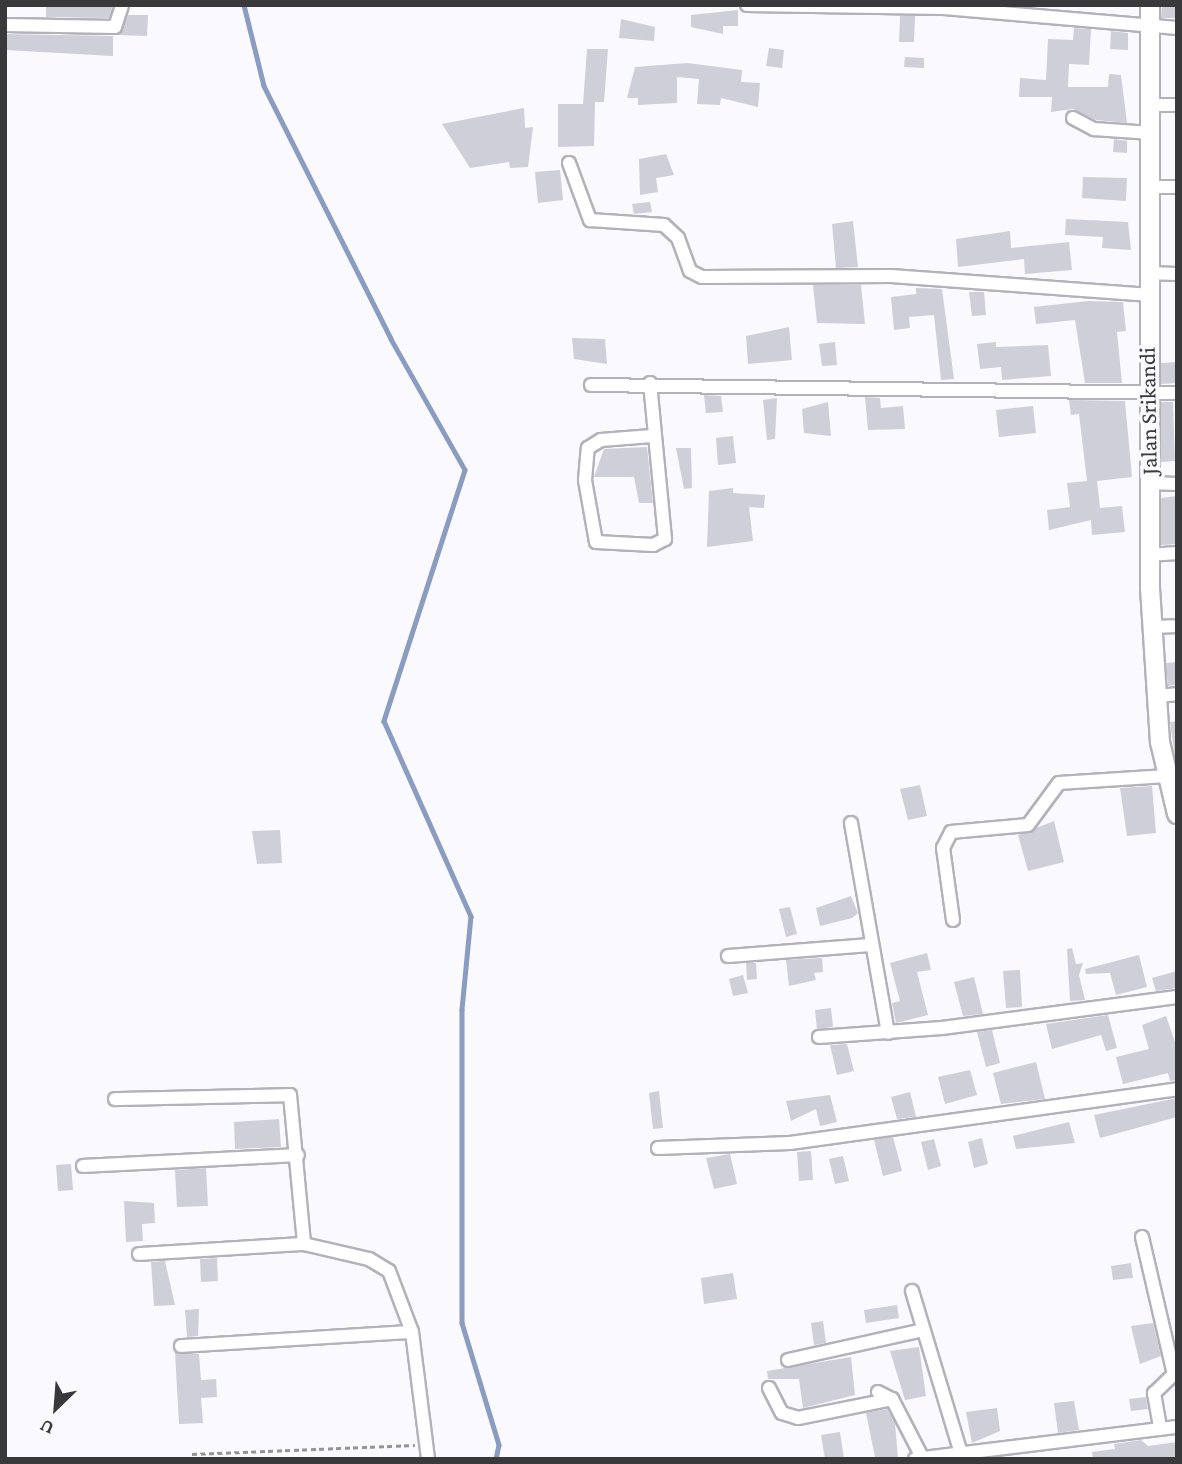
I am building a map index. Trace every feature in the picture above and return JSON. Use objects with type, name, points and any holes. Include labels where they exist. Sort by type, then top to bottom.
[{"type":"street","points":[[5,25],[116,27],[122,5]]},
{"type":"street","points":[[747,5],[944,8],[1177,28]]},
{"type":"street","name":"Jalan Srikandi","points":[[1150,5],[1152,187],[1147,273],[1146,393],[1149,555],[1156,696],[1167,776],[1177,814]]},
{"type":"street","points":[[1150,106],[1177,105]]},
{"type":"street","points":[[1073,118],[1094,129],[1151,133]]},
{"type":"street","points":[[569,163],[590,219],[664,225],[678,238],[690,271],[702,277],[891,276],[1147,295]]},
{"type":"street","points":[[1152,187],[1177,187]]},
{"type":"street","points":[[1147,273],[1177,275]]},
{"type":"street","points":[[650,383],[652,436],[665,539],[653,545],[597,542],[584,480],[588,448],[601,440],[652,436]]},
{"type":"street","points":[[591,384],[1177,393]]},
{"type":"street","points":[[1149,483],[1177,484]]},
{"type":"street","points":[[1149,555],[1177,553]]},
{"type":"street","points":[[1152,627],[1177,626]]},
{"type":"street","points":[[1156,696],[1177,694]]},
{"type":"street","points":[[953,920],[943,848],[951,832],[1028,825],[1059,783],[1167,776]]},
{"type":"street","points":[[851,823],[888,1033]]},
{"type":"street","points":[[728,956],[871,945]]},
{"type":"street","points":[[819,1037],[888,1033],[1177,997]]},
{"type":"street","points":[[658,1148],[864,1135],[1177,1088]]},
{"type":"street","points":[[115,1099],[285,1092],[293,1102],[304,1244]]},
{"type":"street","points":[[83,1166],[298,1155]]},
{"type":"street","points":[[1142,1237],[1174,1374],[1154,1394],[1160,1427]]},
{"type":"street","points":[[139,1254],[304,1244],[383,1266],[412,1332],[428,1459]]},
{"type":"street","points":[[912,1291],[960,1450]]},
{"type":"street","points":[[789,1360],[923,1330]]},
{"type":"street","points":[[181,1346],[412,1332]]},
{"type":"street","points":[[769,1388],[782,1413],[797,1418],[892,1399]]},
{"type":"street","points":[[878,1392],[892,1399],[918,1458],[960,1450],[1177,1427]]},
{"type":"path","points":[[192,1454],[425,1445]]},
{"type":"building","points":[[46,5],[113,5],[109,18],[46,17]]},
{"type":"building","points":[[1162,5],[1177,5],[1177,18],[1161,18]]},
{"type":"building","points":[[738,10],[738,26],[723,26],[723,34],[691,27],[691,15]]},
{"type":"building","points":[[128,15],[148,15],[147,36],[118,35]]},
{"type":"building","points":[[900,16],[915,16],[914,42],[899,42]]},
{"type":"building","points":[[621,19],[655,27],[654,41],[619,38]]},
{"type":"building","points":[[1074,28],[1091,29],[1089,65],[1069,64],[1068,87],[1108,87],[1109,74],[1121,75],[1127,123],[1096,120],[1073,109],[1051,112],[1052,97],[1019,97],[1020,78],[1046,80],[1048,39],[1073,40]]},
{"type":"building","points":[[1111,31],[1128,33],[1128,50],[1110,49]]},
{"type":"building","points":[[5,34],[113,36],[113,56],[5,50]]},
{"type":"building","points":[[769,48],[784,50],[782,68],[766,66]]},
{"type":"building","points":[[587,49],[608,49],[604,102],[595,102],[594,146],[558,147],[558,104],[583,104]]},
{"type":"building","points":[[905,57],[924,58],[924,68],[904,67]]},
{"type":"building","points":[[687,63],[742,70],[741,82],[760,83],[758,107],[721,98],[720,105],[697,104],[699,79],[677,77],[677,103],[638,105],[638,98],[627,98],[635,67]]},
{"type":"building","points":[[524,108],[525,128],[533,127],[528,167],[510,168],[509,162],[470,168],[442,124]]},
{"type":"building","points":[[1114,139],[1127,141],[1127,153],[1113,152]]},
{"type":"building","points":[[666,154],[674,175],[656,178],[658,192],[640,195],[639,159]]},
{"type":"building","points":[[560,170],[563,200],[538,203],[535,172]]},
{"type":"building","points":[[1083,177],[1127,178],[1126,201],[1082,198]]},
{"type":"building","points":[[650,202],[652,212],[634,214],[632,204]]},
{"type":"building","points":[[1066,219],[1128,222],[1131,250],[1102,248],[1103,237],[1065,235]]},
{"type":"building","points":[[853,221],[858,267],[836,268],[832,224]]},
{"type":"building","points":[[1010,231],[1011,248],[1069,242],[1072,270],[1025,274],[1024,259],[958,267],[956,239]]},
{"type":"building","points":[[813,285],[861,285],[865,324],[817,323]]},
{"type":"building","points":[[916,288],[942,289],[954,379],[941,380],[934,315],[909,317],[910,328],[894,330],[891,297],[916,294]]},
{"type":"building","points":[[969,292],[984,292],[986,315],[972,316]]},
{"type":"building","points":[[1088,301],[1123,302],[1126,331],[1117,332],[1122,383],[1085,383],[1075,320],[1036,324],[1034,307]]},
{"type":"building","points":[[789,327],[792,360],[748,364],[746,336]]},
{"type":"building","points":[[572,338],[605,339],[607,364],[574,359]]},
{"type":"building","points":[[835,342],[837,365],[822,366],[819,344]]},
{"type":"building","points":[[996,342],[996,347],[1048,345],[1051,376],[1002,380],[1001,367],[980,369],[977,344]]},
{"type":"building","points":[[1177,362],[1177,383],[1161,384],[1161,363]]},
{"type":"building","points":[[704,395],[721,396],[723,412],[706,413]]},
{"type":"building","points":[[865,397],[880,398],[881,408],[903,406],[905,429],[868,430]]},
{"type":"building","points":[[777,398],[775,439],[767,440],[763,400]]},
{"type":"building","points":[[1069,400],[1125,401],[1132,477],[1097,481],[1100,508],[1122,506],[1125,532],[1092,535],[1091,520],[1049,530],[1047,510],[1070,507],[1067,483],[1087,481],[1079,414],[1071,415]]},
{"type":"building","points":[[828,402],[831,436],[804,433],[802,409]]},
{"type":"building","points":[[1161,402],[1173,402],[1175,461],[1161,462]]},
{"type":"building","points":[[1033,406],[1036,433],[999,437],[996,410]]},
{"type":"building","points":[[733,436],[736,463],[718,465],[716,438]]},
{"type":"building","points":[[647,447],[653,503],[639,503],[634,477],[594,477],[604,449]]},
{"type":"building","points":[[676,448],[691,448],[692,488],[684,489]]},
{"type":"building","points":[[733,488],[733,493],[765,495],[764,508],[749,507],[753,541],[707,547],[709,491]]},
{"type":"building","points":[[1177,496],[1177,544],[1161,545],[1161,498]]},
{"type":"building","points":[[1177,662],[1177,685],[1168,686],[1166,663]]},
{"type":"building","points":[[1177,721],[1177,757],[1175,757],[1170,722]]},
{"type":"building","points":[[920,785],[927,816],[908,820],[900,789]]},
{"type":"building","points":[[1152,786],[1156,833],[1127,836],[1120,788]]},
{"type":"building","points":[[1054,821],[1064,862],[1028,871],[1018,835]]},
{"type":"building","points":[[280,830],[282,863],[257,864],[252,831]]},
{"type":"building","points":[[851,896],[858,913],[852,918],[820,926],[816,908]]},
{"type":"building","points":[[790,907],[797,934],[786,937],[779,909]]},
{"type":"building","points":[[1072,948],[1076,964],[1083,963],[1079,975],[1085,1000],[1070,1001],[1067,949]]},
{"type":"building","points":[[927,953],[931,970],[917,972],[928,1015],[896,1023],[892,1003],[900,1001],[890,963]]},
{"type":"building","points":[[1139,955],[1147,987],[1116,995],[1110,973],[1086,974],[1085,969]]},
{"type":"building","points":[[822,958],[823,972],[814,973],[816,980],[789,986],[786,960]]},
{"type":"building","points":[[746,963],[756,963],[757,979],[747,980]]},
{"type":"building","points":[[1020,970],[1022,1007],[1006,1008],[1003,971]]},
{"type":"building","points":[[1177,971],[1177,988],[1156,991],[1152,978]]},
{"type":"building","points":[[743,975],[748,993],[733,996],[729,979]]},
{"type":"building","points":[[974,977],[983,1014],[963,1016],[954,982]]},
{"type":"building","points":[[831,1008],[833,1027],[817,1029],[815,1010]]},
{"type":"building","points":[[1108,1015],[1117,1048],[1106,1051],[1101,1035],[1052,1049],[1046,1024]]},
{"type":"building","points":[[1166,1016],[1177,1048],[1177,1080],[1170,1081],[1168,1073],[1123,1084],[1116,1057],[1149,1049],[1142,1025]]},
{"type":"building","points":[[992,1030],[1000,1063],[986,1067],[977,1032]]},
{"type":"building","points":[[847,1044],[854,1071],[837,1075],[830,1045]]},
{"type":"building","points":[[1036,1062],[1045,1099],[1001,1104],[993,1073]]},
{"type":"building","points":[[970,1070],[977,1095],[945,1104],[938,1077]]},
{"type":"building","points":[[659,1091],[663,1128],[653,1129],[649,1093]]},
{"type":"building","points":[[910,1092],[916,1117],[897,1119],[891,1097]]},
{"type":"building","points":[[830,1095],[837,1122],[820,1126],[816,1109],[791,1121],[786,1101]]},
{"type":"building","points":[[1177,1098],[1177,1117],[1100,1138],[1094,1115]]},
{"type":"building","points":[[279,1119],[281,1147],[235,1149],[234,1122]]},
{"type":"building","points":[[1069,1122],[1075,1143],[1016,1149],[1013,1136]]},
{"type":"building","points":[[893,1137],[902,1171],[883,1176],[874,1140]]},
{"type":"building","points":[[982,1138],[988,1164],[974,1168],[968,1142]]},
{"type":"building","points":[[934,1139],[941,1166],[928,1170],[921,1142]]},
{"type":"building","points":[[811,1151],[813,1180],[799,1181],[797,1152]]},
{"type":"building","points":[[730,1154],[737,1184],[714,1189],[706,1158]]},
{"type":"building","points":[[843,1156],[849,1181],[835,1184],[829,1159]]},
{"type":"building","points":[[71,1164],[73,1190],[58,1191],[56,1165]]},
{"type":"building","points":[[206,1168],[208,1206],[177,1207],[175,1170]]},
{"type":"building","points":[[124,1201],[154,1203],[155,1223],[142,1224],[143,1241],[126,1242]]},
{"type":"building","points":[[217,1258],[218,1281],[201,1282],[200,1259]]},
{"type":"building","points":[[165,1261],[175,1305],[154,1306],[151,1262]]},
{"type":"building","points":[[1131,1263],[1133,1278],[1113,1280],[1111,1266]]},
{"type":"building","points":[[733,1273],[737,1299],[704,1304],[701,1278]]},
{"type":"building","points":[[897,1305],[899,1318],[866,1323],[864,1310]]},
{"type":"building","points":[[199,1309],[198,1336],[187,1337],[185,1310]]},
{"type":"building","points":[[823,1321],[826,1343],[814,1345],[811,1323]]},
{"type":"building","points":[[1153,1323],[1161,1356],[1140,1364],[1131,1326]]},
{"type":"building","points":[[919,1347],[926,1396],[905,1400],[890,1351]]},
{"type":"building","points":[[175,1352],[199,1354],[201,1380],[216,1379],[217,1397],[201,1398],[203,1423],[179,1424]]},
{"type":"building","points":[[851,1357],[855,1395],[803,1408],[799,1379],[768,1379],[767,1371]]},
{"type":"building","points":[[1146,1397],[1148,1409],[1131,1411],[1129,1399]]},
{"type":"building","points":[[1074,1401],[1079,1430],[1058,1433],[1054,1403]]},
{"type":"building","points":[[997,1408],[1000,1431],[972,1443],[966,1412]]},
{"type":"building","points":[[887,1409],[895,1423],[898,1458],[892,1459],[875,1457],[866,1413]]},
{"type":"building","points":[[840,1432],[844,1459],[825,1459],[821,1435]]},
{"type":"building","points":[[1141,1440],[1148,1446],[1177,1442],[1177,1459],[1093,1459],[1092,1452],[1115,1449],[1114,1444]]},
{"type":"waterway","points":[[244,5],[264,86],[391,339],[465,470],[384,721],[471,916],[462,1010],[462,1323],[499,1445],[496,1459]]}]
